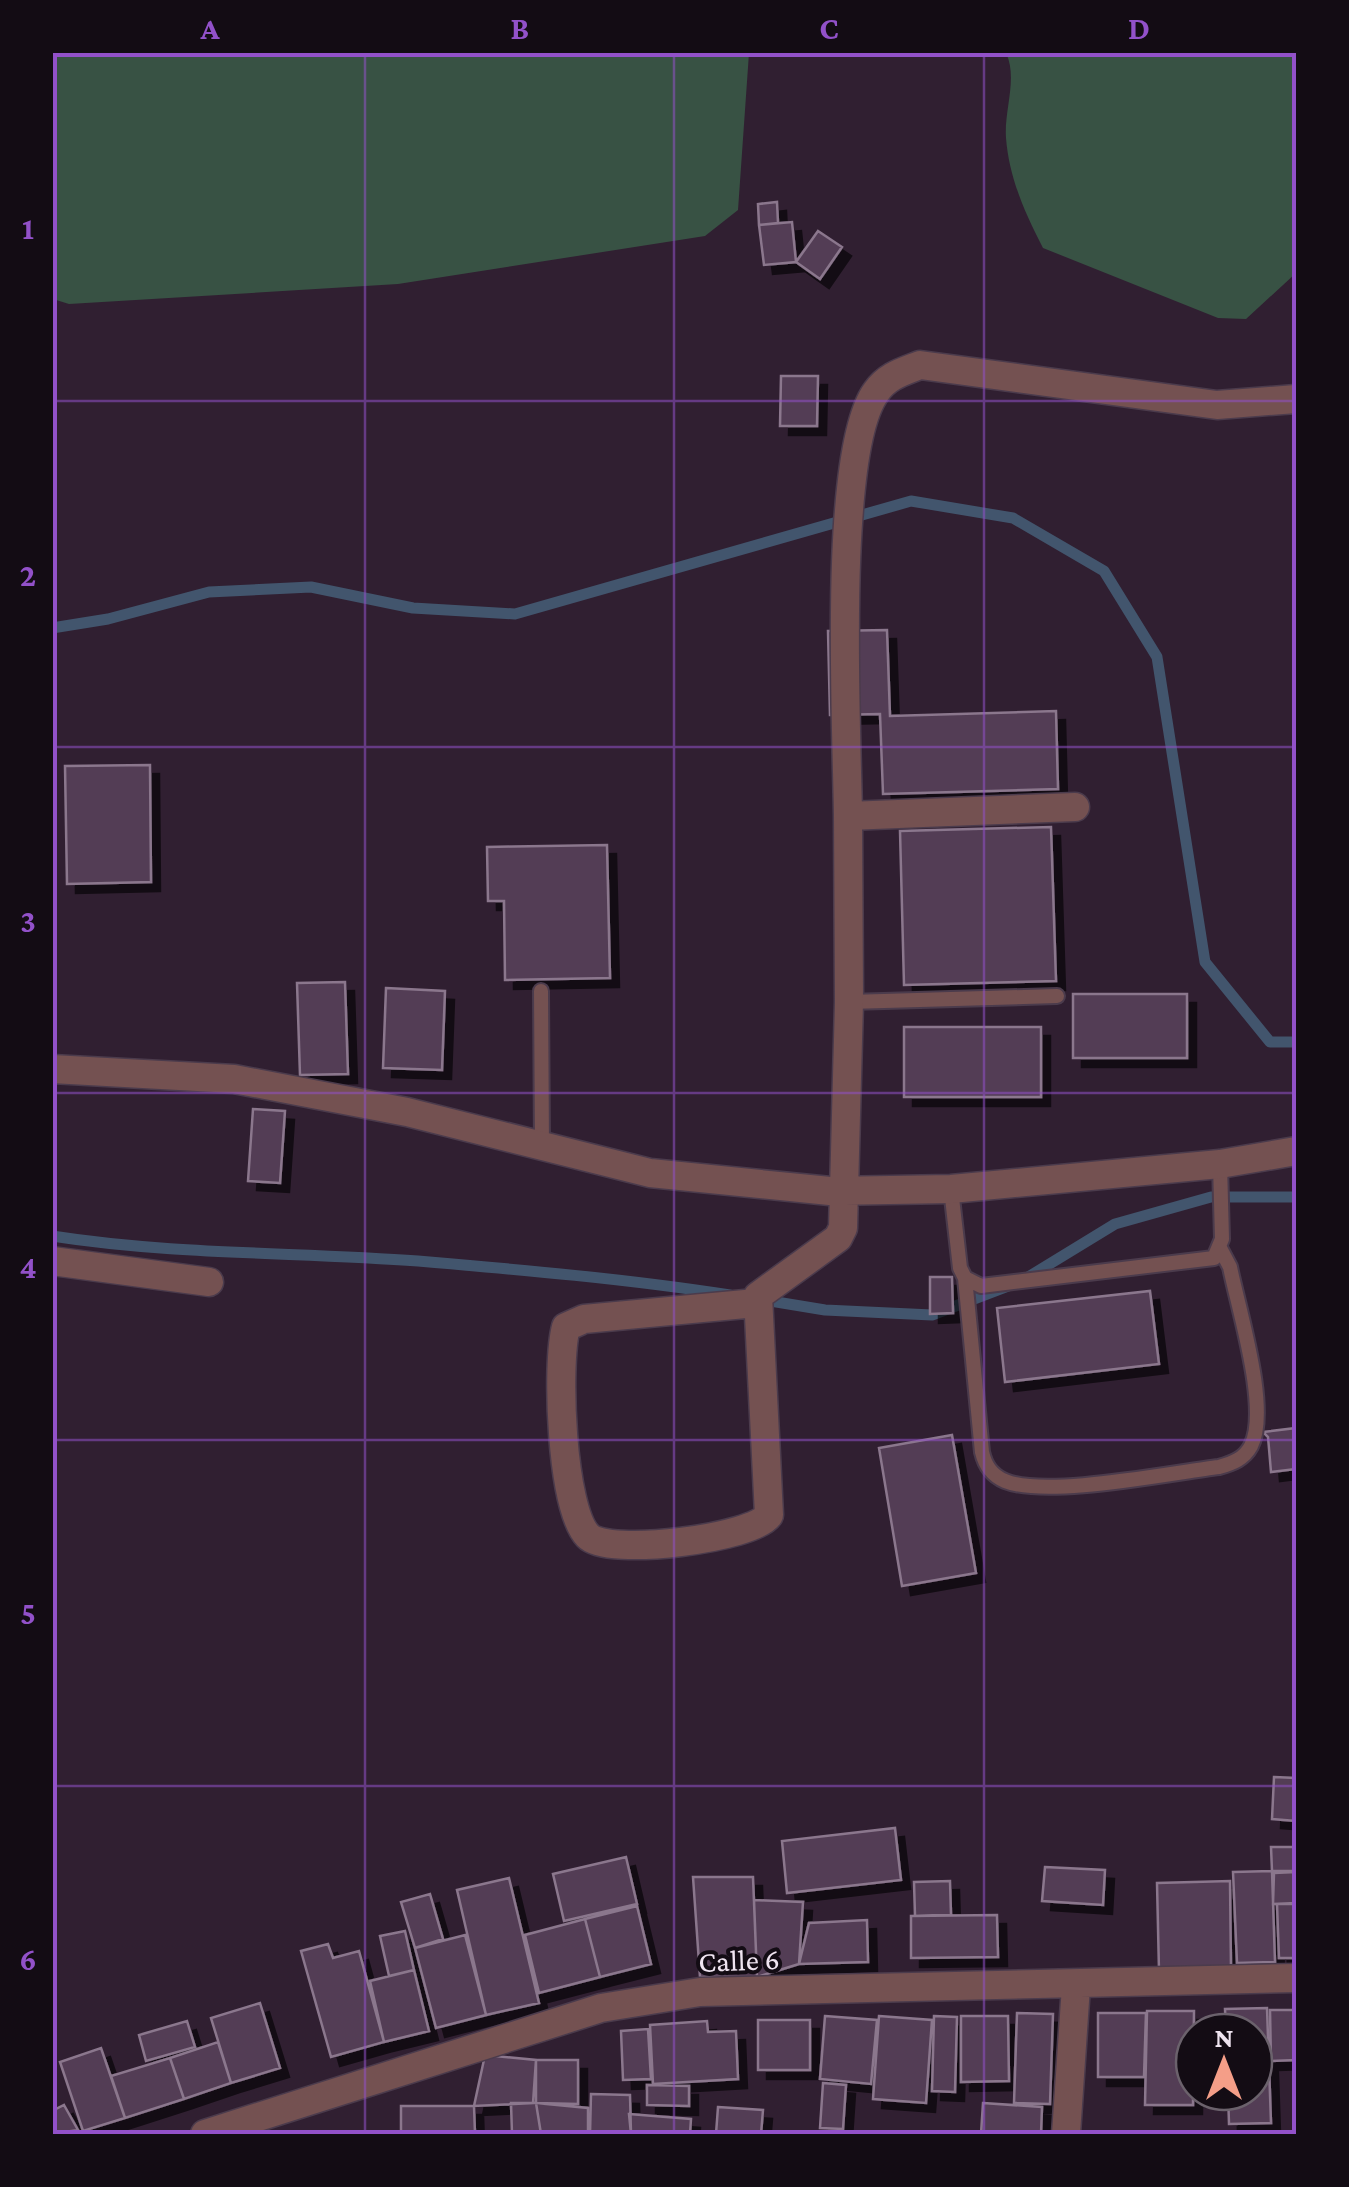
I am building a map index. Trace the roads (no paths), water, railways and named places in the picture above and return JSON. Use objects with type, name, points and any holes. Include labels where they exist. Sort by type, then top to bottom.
[{"type":"street","points":[[756,1303],[584,1319],[566,1327],[562,1368],[570,1492],[576,1519],[597,1543],[614,1548],[703,1538],[754,1528],[766,1520],[770,1509],[766,1412],[756,1303],[762,1289],[838,1238],[844,1228],[849,1002],[845,625],[852,478],[860,428],[874,393],[892,375],[920,366],[1217,405],[1296,399]]},
{"type":"street","points":[[848,816],[1075,807]]},
{"type":"street","points":[[52,1069],[234,1079],[407,1112],[650,1172],[846,1189],[951,1189],[1220,1164],[1296,1151]]},
{"type":"street","points":[[52,1262],[209,1282]]},
{"type":"street","name":"Calle 6","points":[[205,2134],[602,2008],[700,1992],[1296,1978]]},
{"type":"street","points":[[1066,2134],[1076,1986]]},
{"type":"lane","points":[[541,991],[542,1146]]},
{"type":"lane","points":[[849,1002],[1057,996]]},
{"type":"lane","points":[[951,1189],[965,1278],[982,1452],[990,1471],[1002,1480],[1040,1487],[1220,1468],[1238,1461],[1248,1451],[1256,1424],[1230,1267],[1220,1248],[1220,1164]]},
{"type":"lane","points":[[965,1278],[981,1286],[1209,1260],[1220,1248]]},
{"type":"waterway","points":[[52,628],[108,619],[209,592],[311,587],[413,608],[515,614],[911,501],[1013,518],[1104,571],[1157,657],[1205,962],[1270,1042],[1296,1042]]},
{"type":"waterway","points":[[1025,1279],[1115,1224],[1211,1197],[1296,1197]]},
{"type":"waterway","points":[[52,1236],[190,1250],[457,1264],[730,1295]]},
{"type":"waterway","points":[[758,1299],[825,1310],[932,1315],[1008,1286]]}]
